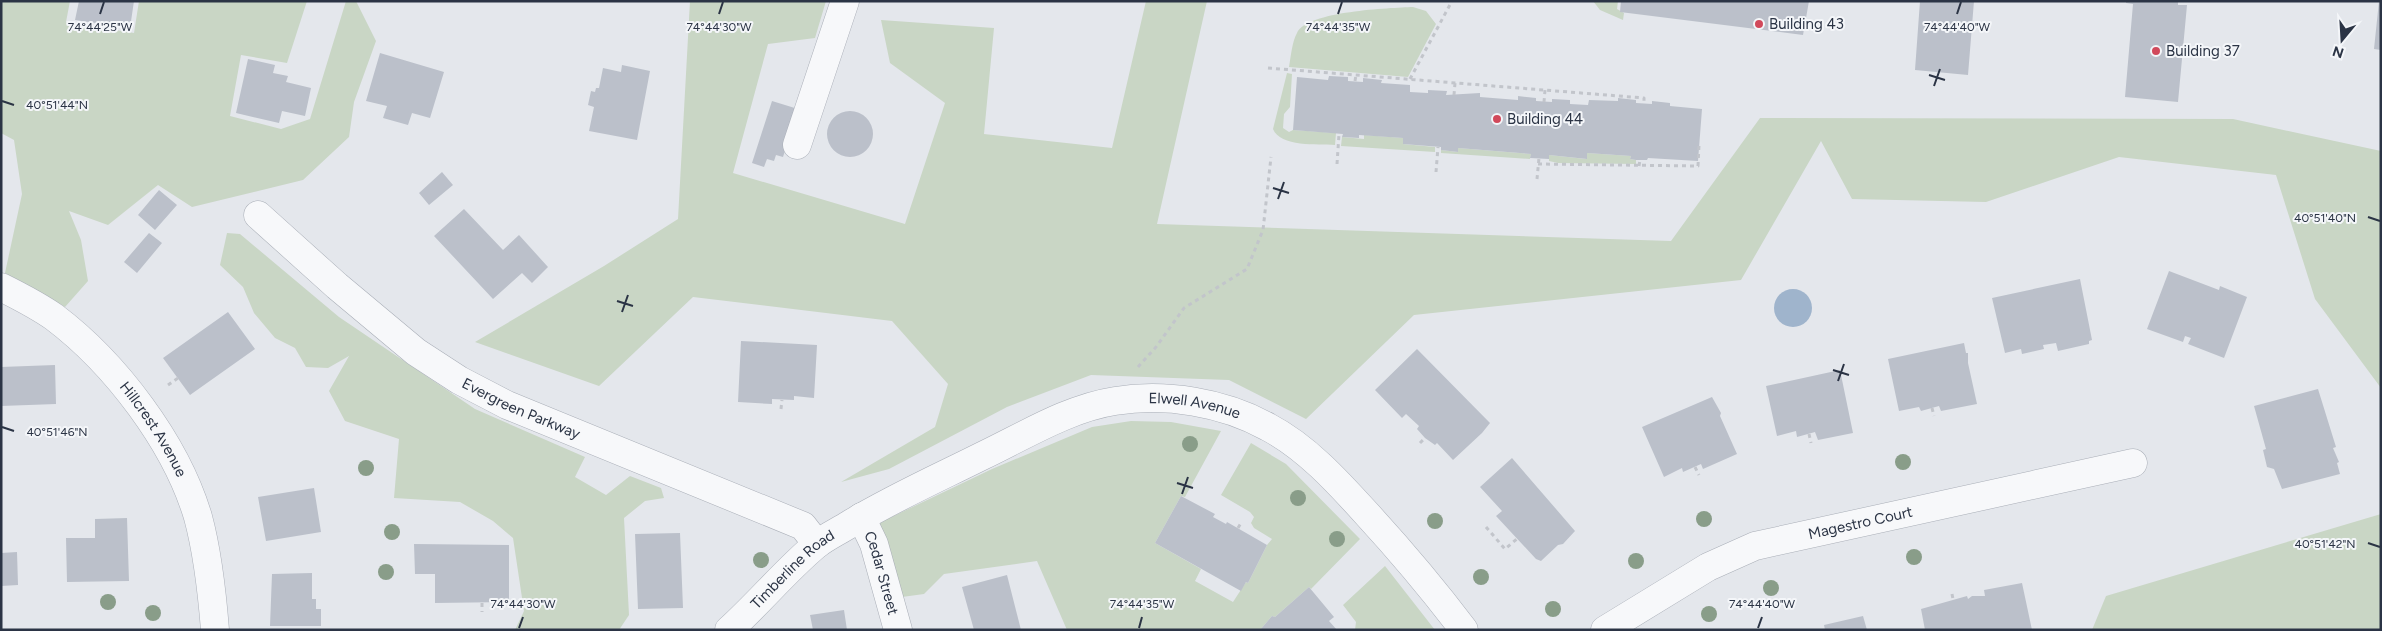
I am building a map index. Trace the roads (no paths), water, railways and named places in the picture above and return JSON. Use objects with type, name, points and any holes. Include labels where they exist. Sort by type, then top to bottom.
[{"type":"street","points":[[797,145],[846,1]]},
{"type":"street","name":"Evergreen Parkway","points":[[258,215],[389,331],[459,380],[533,416],[802,526],[817,544]]},
{"type":"street","name":"Hillcrest Avenue","points":[[1,287],[34,304],[72,331],[124,385],[152,422],[179,473],[198,517],[210,580],[215,630]]},
{"type":"street","name":"Elwell Avenue","points":[[861,517],[889,501],[1056,421],[1090,407],[1114,401],[1165,399],[1201,403],[1247,417],[1287,438],[1306,453],[1351,496],[1418,571],[1464,630]]},
{"type":"street","name":"Magestro Court","points":[[1605,630],[1708,567],[1755,546],[2133,463]]},
{"type":"street","name":"Timberline Road","points":[[729,630],[817,544],[861,517]]},
{"type":"street","name":"Cedar Street","points":[[861,517],[874,544],[898,630]]},
{"type":"water","points":[[1793,289],[1800,290],[1806,295],[1811,301],[1811,315],[1806,321],[1800,326],[1793,327],[1786,326],[1780,321],[1775,315],[1774,308],[1775,301],[1780,295],[1786,290]]},
{"type":"place","name":"Building 43","points":[[1759,24]]},
{"type":"place","name":"Building 37","points":[[2156,51]]},
{"type":"place","name":"Building 44","points":[[1497,119]]}]
